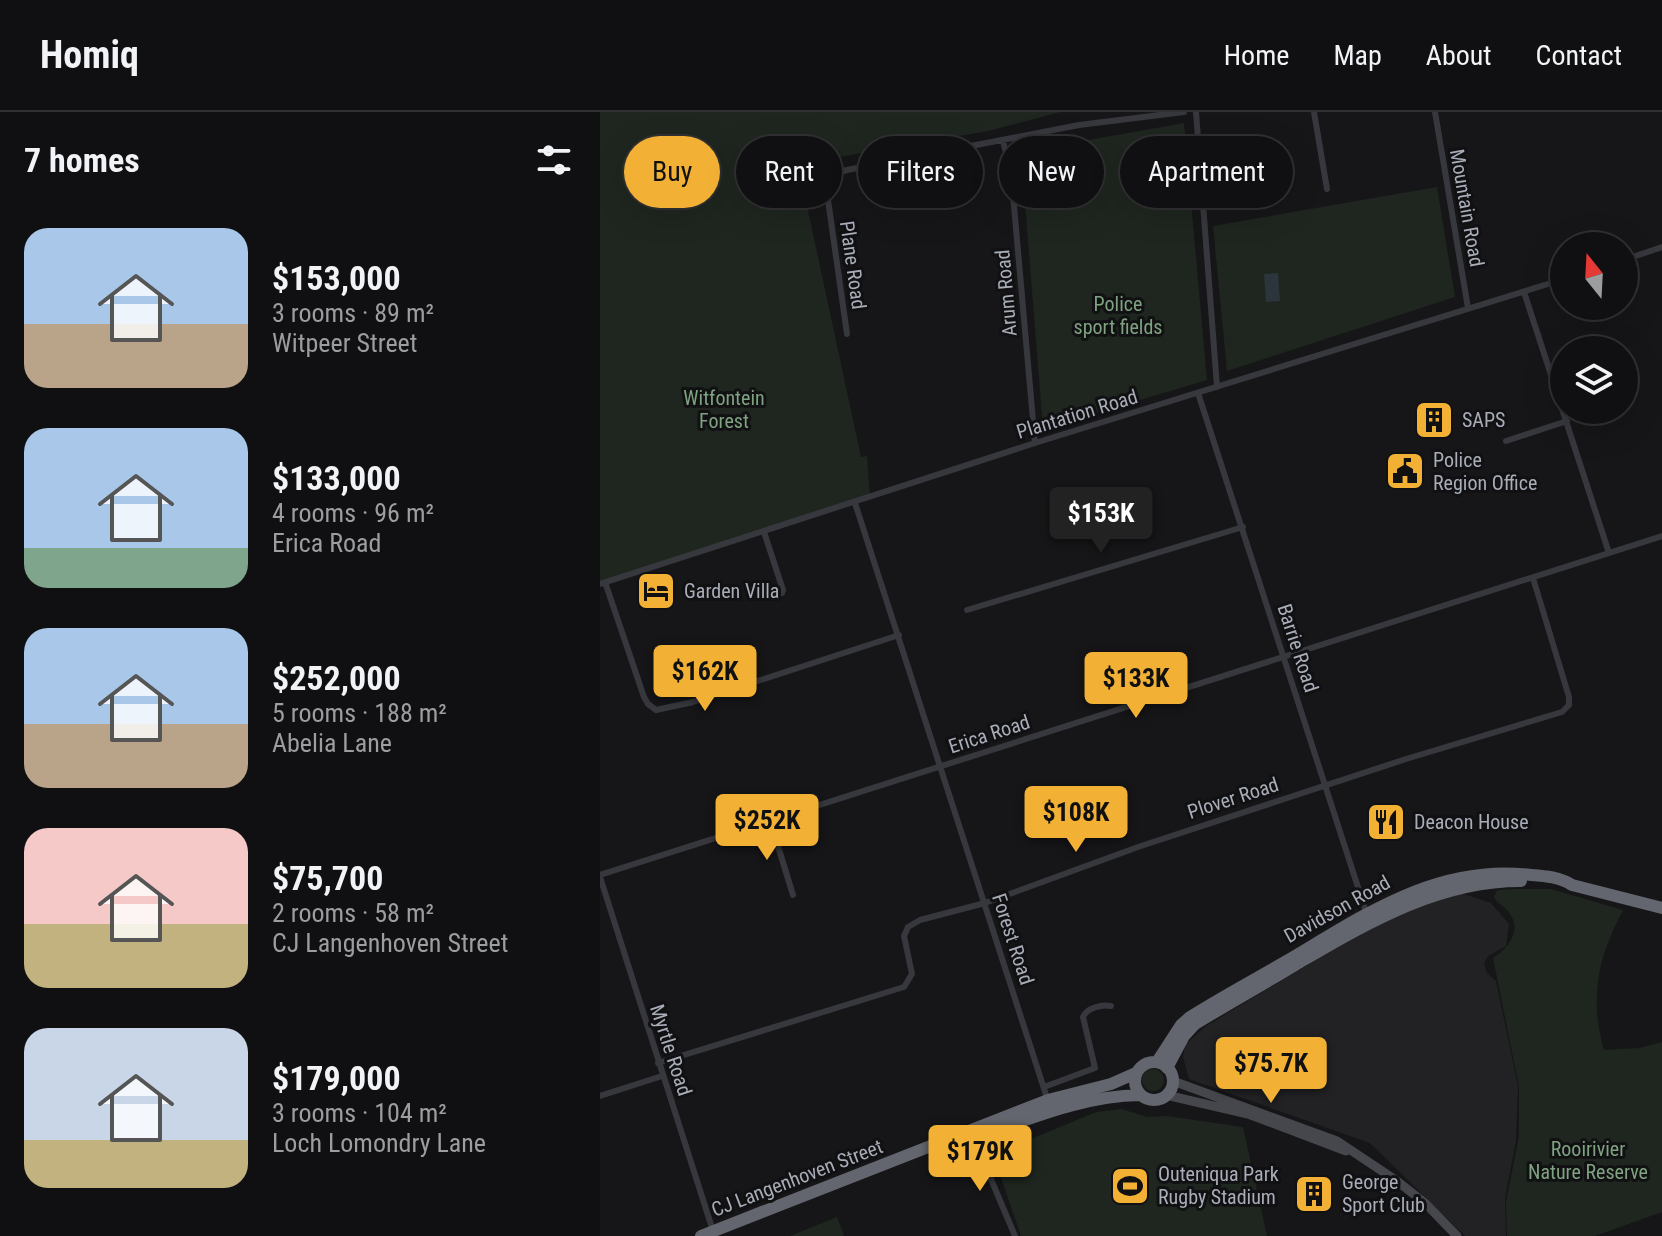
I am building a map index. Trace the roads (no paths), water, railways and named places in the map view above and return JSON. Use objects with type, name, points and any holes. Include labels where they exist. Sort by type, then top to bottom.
[{"type":"highway","name":"Davidson Road","points":[[1162,1065],[1163,1050],[1190,1017],[1415,889],[1477,875],[1527,874],[1556,878],[1662,908]]},
{"type":"highway","points":[[1143,1065],[1162,1065],[1173,1081],[1166,1095],[1153,1100],[1140,1095],[1135,1084],[1136,1073],[1143,1065]]},
{"type":"highway","name":"CJ Langenhoven Street","points":[[707,1234],[907,1157],[918,1157],[1047,1099],[1111,1084],[1136,1073]]},
{"type":"highway","name":"CJ Langenhoven Street","points":[[1047,1099],[1140,1095]]},
{"type":"street","name":"Plane Road","points":[[1027,136],[1105,120],[1184,112]]},
{"type":"street","points":[[1196,112],[1217,387]]},
{"type":"street","points":[[1314,112],[1327,189]]},
{"type":"street","name":"Mountain Road","points":[[1435,112],[1468,308]]},
{"type":"street","name":"Plane Road","points":[[847,334],[827,193],[830,180],[841,171],[999,142]]},
{"type":"street","name":"Arum Road","points":[[1014,208],[1035,443]]},
{"type":"street","points":[[1638,255],[1662,247]]},
{"type":"street","name":"Plantation Road","points":[[603,583],[1035,443],[1550,284]]},
{"type":"street","points":[[1524,292],[1550,370]]},
{"type":"street","name":"Barrie Road","points":[[1198,393],[1368,918]]},
{"type":"street","points":[[1506,441],[1558,424]]},
{"type":"street","points":[[1568,424],[1609,553]]},
{"type":"street","name":"Forest Road","points":[[855,503],[1047,1099]]},
{"type":"street","points":[[967,610],[1243,527]]},
{"type":"street","points":[[764,532],[783,590],[777,593]]},
{"type":"street","name":"Erica Road","points":[[600,876],[1662,536]]},
{"type":"street","name":"Plover Road","points":[[658,1063],[900,990],[908,984],[912,974],[903,941],[908,927],[920,920],[985,903],[1138,847],[1324,785],[1557,714],[1570,701],[1533,578]]},
{"type":"street","points":[[603,583],[644,697],[656,710],[693,702],[899,635]]},
{"type":"street","points":[[770,820],[793,895]]},
{"type":"street","name":"Myrtle Road","points":[[600,876],[707,1234]]},
{"type":"street","points":[[1047,1099],[1095,1068],[1083,1017],[1088,1010],[1111,1006]]},
{"type":"street","points":[[600,1096],[662,1076]]},
{"type":"street","points":[[1173,1081],[1337,1141],[1416,1195],[1457,1236]]},
{"type":"street","points":[[1166,1095],[1248,1114],[1353,1153]]},
{"type":"street","points":[[972,1135],[1015,1236]]},
{"type":"place","name":"SAPS","points":[[1434,420]]},
{"type":"place","name":"Police Region Office","points":[[1405,471]]},
{"type":"place","name":"Garden Villa","points":[[656,591]]},
{"type":"place","name":"Deacon House","points":[[1386,822]]},
{"type":"place","name":"Outeniqua Park Rugby Stadium","points":[[1130,1186]]},
{"type":"place","name":"George Sport Club","points":[[1314,1194]]},
{"type":"park label","name":"Police sport fields","points":[[1118,316]]},
{"type":"park label","name":"Witfontein Forest","points":[[724,410]]},
{"type":"park label","name":"Rooirivier Nature Reserve","points":[[1588,1160]]}]
